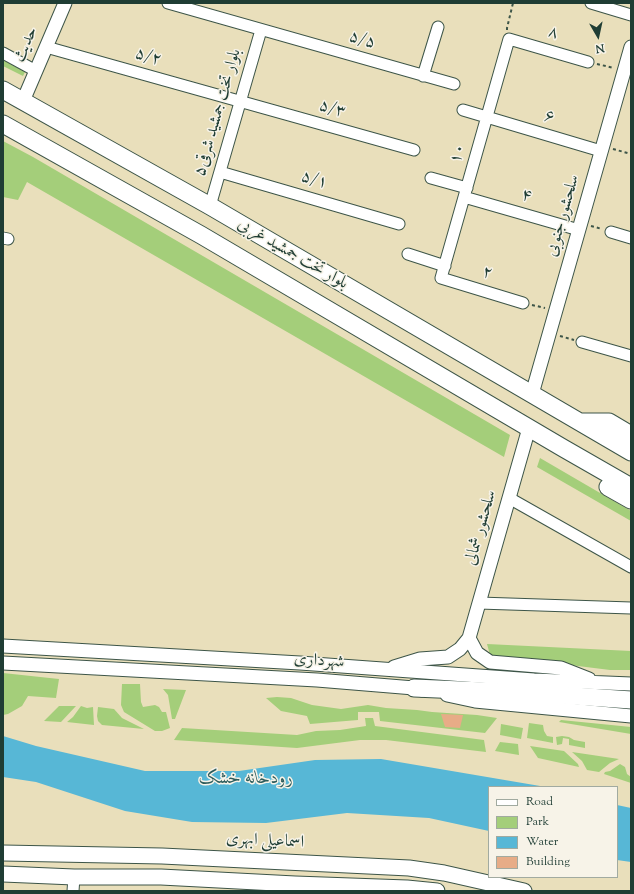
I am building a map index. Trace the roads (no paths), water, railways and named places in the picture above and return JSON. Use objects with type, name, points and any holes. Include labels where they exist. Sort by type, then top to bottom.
[{"type":"main road","name":"بلوار تخت جمشید غربی","points":[[3,90],[210,206],[631,452]]},
{"type":"main road","name":"بلوار تخت جمشید غربی","points":[[3,124],[201,235],[631,487]]},
{"type":"main road","points":[[580,422],[610,422],[631,435]]},
{"type":"main road","points":[[563,448],[570,465],[631,500]]},
{"type":"main road","points":[[414,688],[531,693],[631,700]]},
{"type":"main road","name":"اسماعیلی ابهری","points":[[3,853],[162,856],[409,868],[444,873],[524,891]]},
{"type":"main road","points":[[3,874],[74,884],[161,877],[294,888],[407,888],[438,891]]},
{"type":"street","name":"حدیث","points":[[23,101],[65,3]]},
{"type":"street","name":"۵/۵","points":[[168,3],[454,84]]},
{"type":"street","points":[[591,3],[631,15]]},
{"type":"street","points":[[423,76],[438,27]]},
{"type":"street","name":"بلوار تخت جمشید شرقی۵","points":[[210,206],[261,30]]},
{"type":"street","name":"۸","points":[[509,39],[588,62]]},
{"type":"street","name":"۱۰","points":[[441,278],[509,39]]},
{"type":"street","name":"سلحشور جنوبی","points":[[532,394],[631,47]]},
{"type":"street","name":"۵/۲","points":[[46,48],[240,102]]},
{"type":"street","points":[[3,54],[36,71]]},
{"type":"street","name":"۵/۳","points":[[240,102],[414,150]]},
{"type":"street","name":"۶","points":[[463,110],[602,148]]},
{"type":"street","name":"۵/۱","points":[[220,172],[399,224]]},
{"type":"street","name":"۴","points":[[431,178],[465,193],[580,227]]},
{"type":"street","points":[[611,232],[631,238]]},
{"type":"street","points":[[408,254],[445,266]]},
{"type":"street","name":"۲","points":[[441,278],[523,303]]},
{"type":"street","points":[[582,342],[631,356]]},
{"type":"street","name":"سلحشور شمالی","points":[[469,638],[529,428]]},
{"type":"street","points":[[509,498],[631,567]]},
{"type":"street","points":[[479,603],[631,608]]},
{"type":"street","points":[[386,669],[420,659],[448,657],[460,649],[469,638],[477,653],[490,662],[561,668],[598,682]]},
{"type":"street","name":"شهرداری","points":[[3,646],[292,662],[534,680],[631,684]]},
{"type":"street","name":"شهرداری","points":[[3,663],[317,680],[414,688],[475,701],[631,716]]},
{"type":"water","name":"رودخانه خشک","points":[[3,736],[36,746],[145,771],[239,771],[315,760],[381,759],[540,786],[488,786],[488,831],[429,818],[347,813],[266,823],[192,822],[125,811],[36,782],[3,777]]},
{"type":"water","points":[[618,805],[631,808],[631,862],[618,860]]}]
